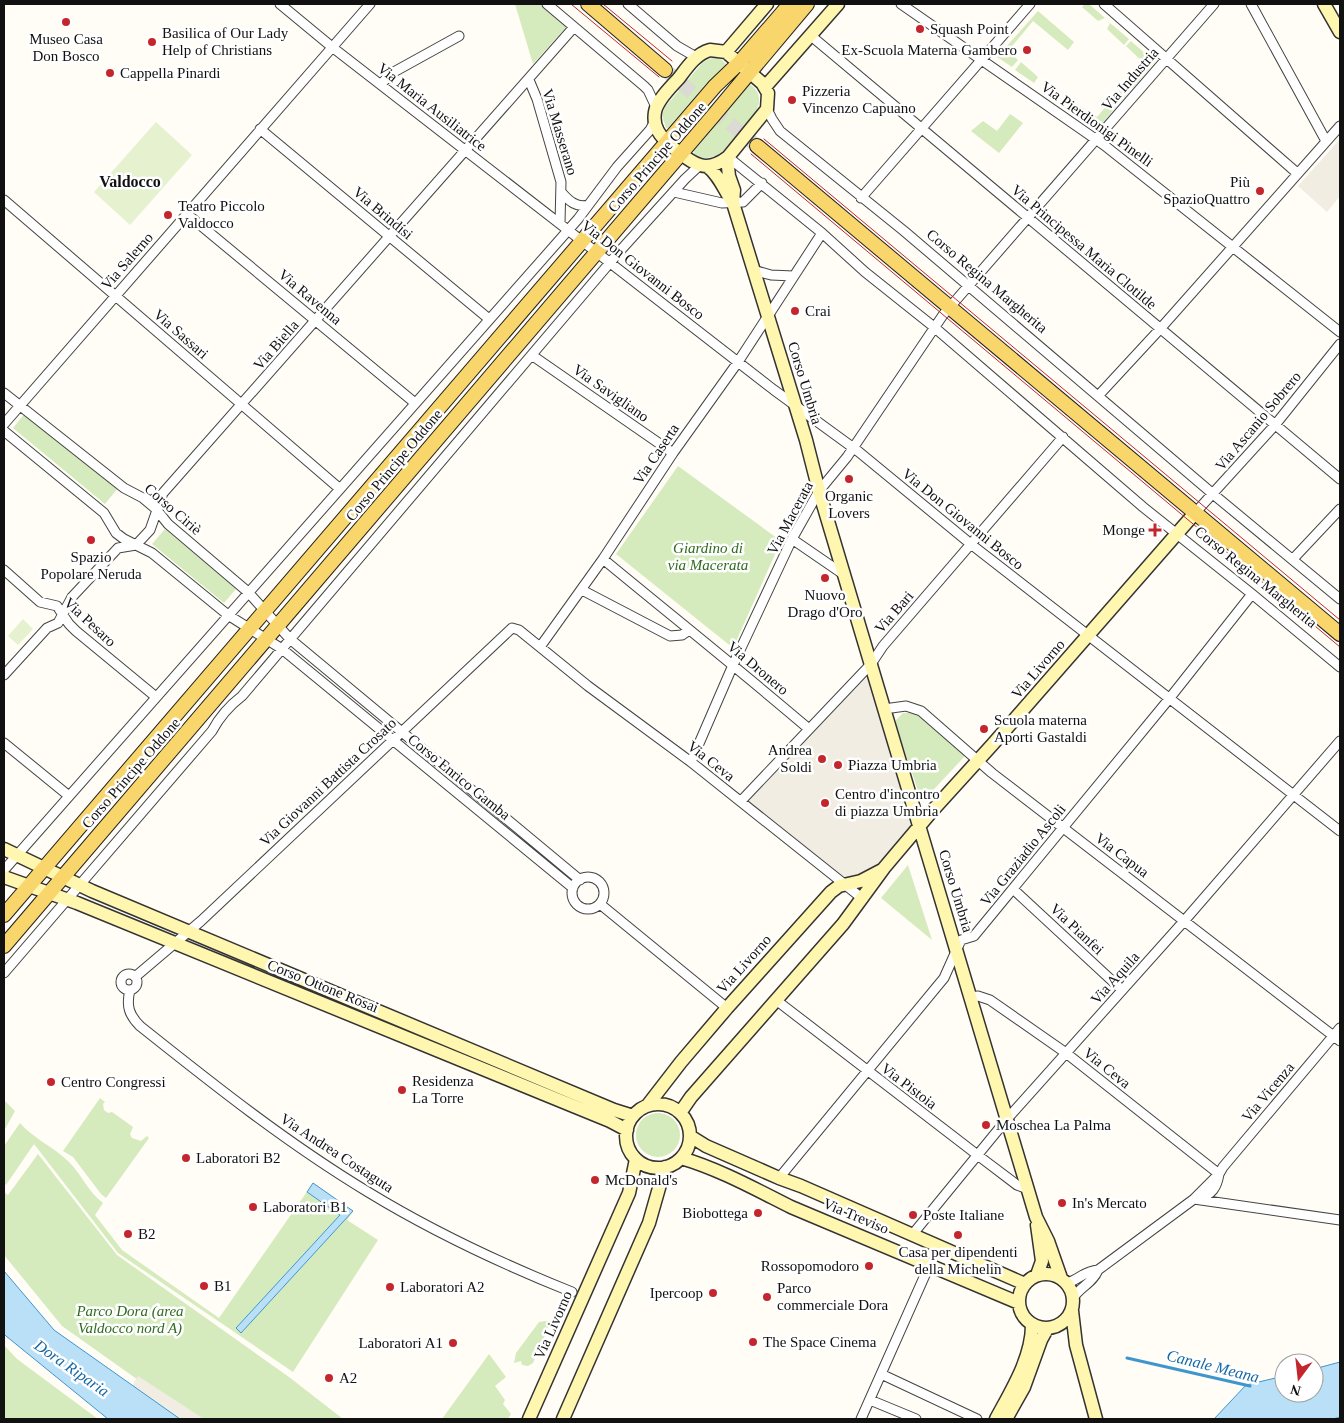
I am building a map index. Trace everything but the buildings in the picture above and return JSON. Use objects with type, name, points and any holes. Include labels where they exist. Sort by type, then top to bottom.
[{"type":"main road","points":[[588,4],[666,70]]},
{"type":"main road","name":"Corso Principe Oddone","points":[[4,915],[715,86],[739,63],[790,4]]},
{"type":"main road","name":"Corso Principe Oddone","points":[[4,946],[267,640],[807,4]]},
{"type":"main road","name":"Corso Regina Margherita","points":[[758,146],[1340,634]]},
{"type":"street","name":"Via Maria Ausiliatrice","points":[[280,4],[332,47],[568,229]]},
{"type":"street","name":"Via Salerno","points":[[4,424],[370,4]]},
{"type":"street","points":[[547,4],[644,86],[652,96],[656,107],[655,121],[657,130],[681,154],[703,166]]},
{"type":"street","points":[[628,4],[677,46],[696,57]]},
{"type":"street","points":[[726,52],[767,4]]},
{"type":"street","points":[[656,107],[696,57],[710,50],[726,52],[765,87],[838,4]]},
{"type":"street","name":"Via Pierdionigi Pinelli","points":[[902,4],[1096,139],[1340,332]]},
{"type":"street","points":[[861,198],[1030,4]]},
{"type":"street","points":[[1104,4],[1297,173]]},
{"type":"street","name":"Via Industria","points":[[949,308],[1214,4]]},
{"type":"street","points":[[1251,4],[1326,140]]},
{"type":"street","points":[[1324,4],[1340,32]]},
{"type":"street","name":"Via Biella","points":[[136,545],[150,530],[163,492],[574,27]]},
{"type":"street","name":"Via Principessa Maria Clotilde","points":[[810,35],[1340,479]]},
{"type":"street","points":[[380,84],[392,73],[459,36]]},
{"type":"street","name":"Via Masserano","points":[[529,80],[537,99],[562,182],[560,223]]},
{"type":"street","name":"Corso Regina Margherita","points":[[765,87],[768,93],[767,109],[780,131],[904,231],[1213,494],[1340,599]]},
{"type":"street","points":[[4,973],[212,730],[230,705],[242,696],[611,263],[674,192],[703,166],[721,162],[728,157],[767,109]]},
{"type":"street","name":"Corso Principe Oddone","points":[[4,870],[568,229],[617,167],[650,130],[655,121]]},
{"type":"street","points":[[1098,396],[1160,330],[1340,126]]},
{"type":"street","name":"Via Brindisi","points":[[260,129],[489,318]]},
{"type":"street","name":"Corso Regina Margherita","points":[[728,157],[762,183],[865,272],[934,327],[1176,534],[1340,667]]},
{"type":"street","name":"Corso Umbria","points":[[728,157],[729,176],[734,190],[733,203]]},
{"type":"street","name":"Corso Umbria","points":[[703,166],[720,179],[733,203],[806,440],[843,574],[1036,1217],[1042,1261],[1037,1275]]},
{"type":"street","points":[[674,192],[722,202],[743,202],[762,183]]},
{"type":"street","name":"Via Masserano","points":[[562,193],[577,205],[588,205]]},
{"type":"street","name":"Via Sassari","points":[[4,200],[340,489]]},
{"type":"street","name":"Via Ravenna","points":[[187,214],[415,403]]},
{"type":"street","name":"Via Don Giovanni Bosco","points":[[568,229],[795,406],[853,448],[972,545],[1340,831]]},
{"type":"street","name":"Via Caserta","points":[[540,647],[582,590],[673,453],[738,362],[822,233]]},
{"type":"street","points":[[753,270],[771,275],[793,276]]},
{"type":"street","name":"Via Macerata","points":[[691,762],[792,539],[819,491],[853,448],[934,327],[949,308]]},
{"type":"street","name":"Via Ascanio Sobrero","points":[[1195,513],[1275,425],[1340,344]]},
{"type":"street","name":"Via Savigliano","points":[[533,356],[673,453]]},
{"type":"street","name":"Corso Ciriè","points":[[4,393],[124,488],[143,498],[168,524],[248,592],[290,639]]},
{"type":"street","points":[[4,431],[104,513],[116,533],[152,553],[228,615],[282,649]]},
{"type":"street","name":"Via Bari","points":[[741,801],[870,664],[883,646],[1064,438]]},
{"type":"street","points":[[1293,559],[1340,509]]},
{"type":"street","name":"Via Livorno","points":[[680,1113],[691,1097],[843,924],[884,868],[920,826],[1089,636],[1195,513]]},
{"type":"street","points":[[792,539],[843,574]]},
{"type":"street","points":[[4,674],[47,628],[58,623],[72,597],[118,548],[136,545]]},
{"type":"street","name":"Via Dronero","points":[[603,559],[689,630],[734,664],[809,729]]},
{"type":"street","name":"Via Pesaro","points":[[4,570],[40,602],[57,606],[76,631],[156,697]]},
{"type":"street","points":[[582,590],[670,636],[682,635],[689,630]]},
{"type":"street","name":"Via Graziadio Ascoli","points":[[779,1178],[944,978],[961,940],[974,936],[1252,594]]},
{"type":"street","name":"Via Giovanni Battista Crosato","points":[[135,977],[189,931],[512,628],[519,630],[540,647]]},
{"type":"street","name":"Corso Enrico Gamba","points":[[290,639],[580,880]]},
{"type":"street","name":"Via Ceva","points":[[540,647],[588,686],[691,762],[844,885],[863,898]]},
{"type":"street","name":"Corso Enrico Gamba","points":[[282,649],[573,888]]},
{"type":"street","name":"Via Capua","points":[[884,709],[906,706],[921,711],[978,761],[1063,828],[1337,1038]]},
{"type":"street","name":"Via Aquila","points":[[912,1235],[1007,1120],[1185,920],[1340,741]]},
{"type":"street","points":[[4,743],[69,796]]},
{"type":"street","name":"Corso Ottone Rosai","points":[[4,849],[80,885],[614,1110],[633,1116]]},
{"type":"street","name":"Via Livorno","points":[[648,1106],[681,1062],[726,1008],[820,903],[834,890],[844,885],[861,881],[884,868]]},
{"type":"street","name":"Corso Ottone Rosai","points":[[4,877],[67,899],[174,942],[601,1117],[627,1130]]},
{"type":"street","points":[[591,878],[603,886],[604,895],[600,904],[592,909],[580,907],[574,902],[573,888],[580,880],[591,878]]},
{"type":"street","name":"Via Pianfei","points":[[1013,889],[1122,990]]},
{"type":"street","points":[[600,904],[726,1008]]},
{"type":"street","points":[[126,974],[131,974],[137,981],[136,986],[130,990],[123,988],[121,980],[126,974]]},
{"type":"street","name":"Via Andrea Costaguta","points":[[130,990],[128,1010],[134,1021],[219,1088],[303,1150],[410,1216],[476,1249],[572,1292]]},
{"type":"street","name":"Via Ceva","points":[[970,997],[978,996],[990,1000],[1066,1053],[1219,1174]]},
{"type":"street","name":"Via Pistoia","points":[[776,1000],[1016,1185],[1028,1190]]},
{"type":"street","name":"Via Vicenza","points":[[1098,1270],[1194,1199],[1207,1196],[1213,1191],[1223,1167],[1337,1038],[1340,1028]]},
{"type":"street","points":[[648,1106],[665,1106],[680,1113],[688,1126],[690,1136],[687,1148],[681,1158],[665,1167],[650,1167],[636,1159],[628,1146],[627,1130],[633,1116],[648,1106]]},
{"type":"street","name":"Via Treviso","points":[[690,1136],[706,1146],[779,1178],[808,1188],[1025,1284]]},
{"type":"street","name":"Via Treviso","points":[[681,1158],[756,1189],[791,1207],[1018,1303]]},
{"type":"street","name":"Via Livorno","points":[[529,1419],[629,1194],[636,1159]]},
{"type":"street","points":[[563,1419],[649,1223],[665,1167]]},
{"type":"street","points":[[1194,1199],[1340,1220]]},
{"type":"street","name":"Corso Umbria","points":[[1036,1217],[1064,1281],[1071,1290],[1076,1345],[1096,1419]]},
{"type":"street","points":[[861,1419],[929,1266]]},
{"type":"street","points":[[1006,1419],[1024,1387],[1041,1340],[1050,1328],[1063,1323],[1078,1292],[1095,1278],[1098,1270],[1089,1270],[1077,1279],[1064,1281],[1054,1275],[1037,1275],[1021,1289],[1018,1303],[1020,1312],[1032,1325],[1050,1328],[1076,1345]]},
{"type":"street","points":[[996,1419],[1014,1384],[1030,1344],[1032,1325]]},
{"type":"street","points":[[881,1374],[977,1419]]},
{"type":"street","points":[[870,1400],[916,1419]]},
{"type":"green space","points":[[515,4],[544,4],[568,25],[533,64]]},
{"type":"green space","points":[[1085,4],[1089,4],[1105,18],[1098,21],[1082,7]]},
{"type":"green space","points":[[1038,11],[1074,42],[1068,50],[1033,21],[1008,51],[1018,60],[1012,67],[997,57]]},
{"type":"green space","points":[[1110,23],[1129,39],[1124,45],[1107,29]]},
{"type":"green space","points":[[1131,41],[1155,62],[1133,88],[1127,82],[1144,63],[1126,46]]},
{"type":"green space","points":[[714,57],[722,60],[727,65],[705,85],[666,128],[662,115],[665,107],[703,62]]},
{"type":"green space","points":[[1021,62],[1038,77],[1034,83],[1015,70]]},
{"type":"green space","points":[[750,84],[756,90],[759,97],[759,105],[755,113],[723,151],[713,157],[705,158],[694,154],[694,151]]},
{"type":"green space","points":[[1122,88],[1128,93],[1098,128],[1073,110],[1077,104],[1097,117]]},
{"type":"green space","points":[[1010,114],[1023,123],[999,153],[971,131],[983,121],[997,131]]},
{"type":"green space","points":[[156,122],[192,155],[130,225],[94,192]]},
{"type":"green space","points":[[26,412],[118,488],[105,504],[13,428]]},
{"type":"green space","name":"Giardino di via Macerata","points":[[678,466],[781,541],[733,648],[616,554]]},
{"type":"green space","points":[[165,529],[236,589],[224,603],[152,544]]},
{"type":"green space","points":[[23,619],[33,629],[18,645],[8,636]]},
{"type":"green space","points":[[903,713],[917,713],[965,756],[922,802],[896,726],[896,720]]},
{"type":"green space","points":[[908,865],[932,940],[881,898]]},
{"type":"green space","points":[[100,1098],[105,1102],[103,1104],[104,1110],[108,1113],[112,1112],[133,1127],[130,1134],[132,1138],[141,1141],[147,1136],[149,1138],[106,1198],[73,1157],[63,1151]]},
{"type":"green space","points":[[4,1100],[15,1111],[4,1131]]},
{"type":"green space","points":[[662,1113],[674,1119],[679,1126],[679,1144],[674,1151],[667,1156],[654,1157],[646,1154],[639,1147],[636,1131],[639,1123],[646,1116]]},
{"type":"green space","points":[[20,1123],[31,1134],[69,1162],[93,1194],[103,1203],[95,1215],[122,1250],[219,1318],[313,1183],[353,1211],[347,1220],[378,1240],[293,1372],[118,1253],[34,1144],[6,1185],[4,1183],[4,1146]]},
{"type":"green space","name":"Parco Dora (area Valdocco nord A)","points":[[38,1154],[117,1255],[289,1377],[343,1419],[193,1419],[62,1326],[4,1255],[4,1192],[8,1195]]},
{"type":"green space","points":[[539,1322],[551,1322],[533,1363],[528,1366],[522,1365],[521,1361],[514,1363],[516,1353]]},
{"type":"green space","points":[[4,1345],[17,1359],[98,1419],[4,1419]]},
{"type":"green space","points":[[489,1354],[506,1377],[495,1386],[505,1400],[503,1404],[511,1414],[508,1419],[442,1419]]},
{"type":"shaded area","points":[[1340,139],[1340,196],[1327,212],[1298,186]]},
{"type":"shaded area","name":"Piazza Umbria","points":[[871,664],[920,826],[884,868],[845,885],[741,801]]},
{"type":"shaded area","points":[[138,1376],[204,1419],[112,1419]]},
{"type":"water","points":[[313,1183],[353,1211],[241,1333],[236,1328],[340,1215],[307,1192]]},
{"type":"water","name":"Dora Riparia","points":[[4,1271],[54,1330],[180,1419],[108,1419],[6,1336],[4,1334]]},
{"type":"water","points":[[1340,1362],[1340,1417],[1333,1419],[1214,1419],[1246,1385],[1274,1378],[1274,1403],[1324,1403],[1324,1366]]},
{"type":"waterway","name":"Canale Meana","points":[[1127,1358],[1250,1386]]},
{"type":"tunnel","points":[[665,70],[757,146]]},
{"type":"tram line","points":[[571,4],[659,77]]},
{"type":"tram line","points":[[603,4],[672,61]]},
{"type":"tram line","points":[[764,139],[1340,620]]},
{"type":"tram line","points":[[751,154],[1340,647]]},
{"type":"place","name":"Museo Casa Don Bosco","points":[[66,22]]},
{"type":"place","name":"Squash Point","points":[[920,29]]},
{"type":"place","name":"Basilica of Our Lady Help of Christians","points":[[152,42]]},
{"type":"place","name":"Ex-Scuola Materna Gambero","points":[[1027,50]]},
{"type":"place","name":"Cappella Pinardi","points":[[110,73]]},
{"type":"place","name":"Pizzeria Vincenzo Capuano","points":[[792,100]]},
{"type":"place","name":"Più SpazioQuattro","points":[[1260,191]]},
{"type":"place","name":"Teatro Piccolo Valdocco","points":[[168,215]]},
{"type":"place","name":"Crai","points":[[795,311]]},
{"type":"place","name":"Organic Lovers","points":[[849,479]]},
{"type":"place","name":"Monge","points":[[1155,530]]},
{"type":"place","name":"Spazio Popolare Neruda","points":[[91,540]]},
{"type":"place","name":"Nuovo Drago d'Oro","points":[[825,578]]},
{"type":"place","name":"Scuola materna Aporti Gastaldi","points":[[984,729]]},
{"type":"place","name":"Andrea Soldi","points":[[822,759]]},
{"type":"place","name":"Piazza Umbria","points":[[838,765]]},
{"type":"place","name":"Centro d'incontro di piazza Umbria","points":[[825,803]]},
{"type":"place","name":"Centro Congressi","points":[[51,1082]]},
{"type":"place","name":"Residenza La Torre","points":[[402,1090]]},
{"type":"place","name":"Moschea La Palma","points":[[986,1125]]},
{"type":"place","name":"Laboratori B2","points":[[186,1158]]},
{"type":"place","name":"McDonald's","points":[[595,1180]]},
{"type":"place","name":"In's Mercato","points":[[1062,1203]]},
{"type":"place","name":"Laboratori B1","points":[[253,1207]]},
{"type":"place","name":"Biobottega","points":[[758,1213]]},
{"type":"place","name":"Poste Italiane","points":[[913,1215]]},
{"type":"place","name":"B2","points":[[128,1234]]},
{"type":"place","name":"Casa per dipendenti della Michelin","points":[[958,1235]]},
{"type":"place","name":"Rossopomodoro","points":[[869,1266]]},
{"type":"place","name":"B1","points":[[204,1286]]},
{"type":"place","name":"Laboratori A2","points":[[390,1287]]},
{"type":"place","name":"Ipercoop","points":[[713,1293]]},
{"type":"place","name":"Parco commerciale Dora","points":[[767,1297]]},
{"type":"place","name":"The Space Cinema","points":[[753,1342]]},
{"type":"place","name":"Laboratori A1","points":[[453,1343]]},
{"type":"place","name":"A2","points":[[329,1378]]},
{"type":"district","name":"Valdocco","points":[[130,181]]}]
